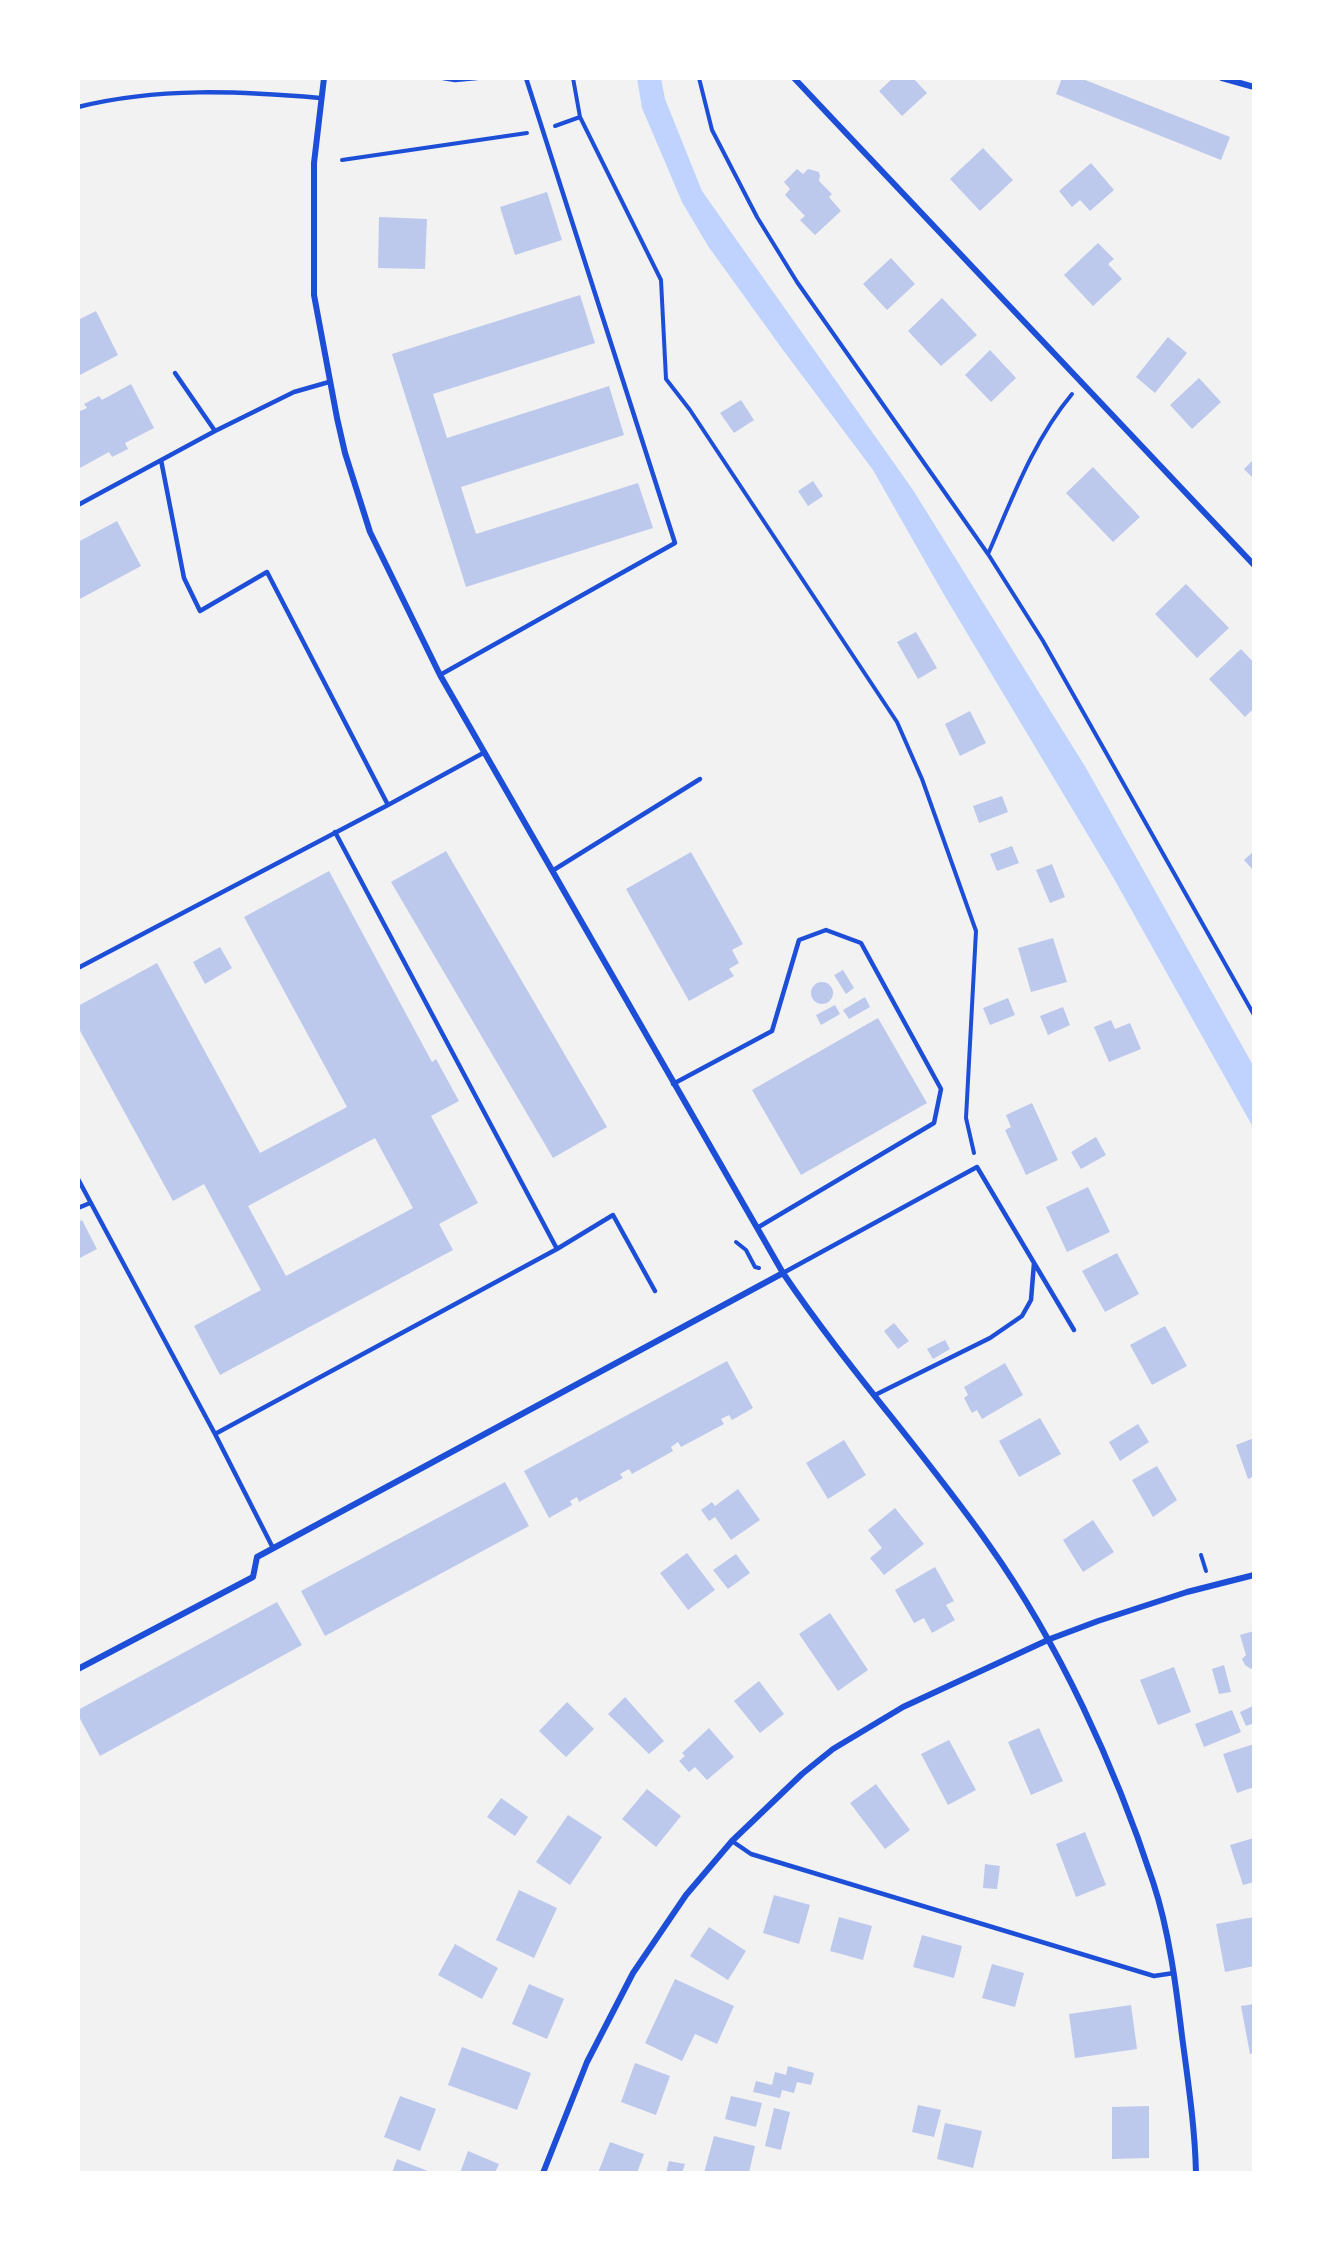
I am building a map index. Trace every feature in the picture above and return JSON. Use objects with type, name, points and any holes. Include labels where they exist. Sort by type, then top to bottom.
[{"type":"street","points":[[324,78],[320,98],[312,193],[314,295],[329,382],[345,453],[370,532],[440,675],[783,1274],[815,1320],[876,1395],[990,1546],[1050,1639],[1112,1772],[1154,1884],[1174,1973],[1188,2079],[1196,2173]]},
{"type":"street","points":[[794,78],[1254,565]]},
{"type":"street","points":[[1222,78],[1254,87]]},
{"type":"street","points":[[78,1669],[253,1577],[257,1557],[273,1548],[783,1274]]},
{"type":"street","points":[[543,2173],[587,2062],[633,1973],[686,1894],[732,1841],[802,1774],[832,1749],[903,1707],[1050,1639],[1187,1592],[1254,1575]]},
{"type":"lane","points":[[443,78],[455,80],[477,78]]},
{"type":"lane","points":[[440,675],[675,543],[541,131],[526,78]]},
{"type":"lane","points":[[78,107],[106,100],[177,91],[254,92],[320,98]]},
{"type":"lane","points":[[175,373],[215,431]]},
{"type":"lane","points":[[78,505],[215,431],[294,392],[329,382]]},
{"type":"lane","points":[[161,460],[184,578],[200,611],[267,572],[388,805]]},
{"type":"lane","points":[[78,968],[485,752]]},
{"type":"lane","points":[[552,871],[700,779]]},
{"type":"lane","points":[[335,832],[557,1249]]},
{"type":"lane","points":[[673,1084],[772,1030],[800,940],[826,930],[861,943],[941,1089],[934,1123],[756,1228]]},
{"type":"lane","points":[[783,1274],[977,1167],[1074,1330]]},
{"type":"lane","points":[[78,1179],[215,1434],[273,1548]]},
{"type":"lane","points":[[78,1208],[90,1203]]},
{"type":"lane","points":[[215,1434],[557,1249],[613,1215],[655,1291]]},
{"type":"lane","points":[[876,1395],[990,1338],[1022,1316],[1031,1300],[1034,1263]]},
{"type":"lane","points":[[732,1841],[751,1854],[1143,1973],[1154,1976],[1174,1973]]},
{"type":"path","points":[[573,78],[580,117],[661,280],[666,379],[690,410],[897,722],[922,779],[976,931],[966,1118],[977,1167]]},
{"type":"path","points":[[699,78],[712,130],[757,217],[797,282],[988,554],[1043,641],[1254,1015]]},
{"type":"path","points":[[342,160],[541,131],[580,117]]},
{"type":"path","points":[[988,554],[1024,471],[1049,427],[1082,382]]},
{"type":"water","points":[[637,78],[661,78],[665,99],[702,191],[913,490],[1086,768],[1254,1067],[1254,1129],[1113,877],[943,593],[873,470],[708,246],[682,202],[642,108]]},
{"type":"building","points":[[893,78],[913,78],[927,93],[902,116],[879,91]]},
{"type":"building","points":[[1062,78],[1080,78],[1230,137],[1221,160],[1056,94]]},
{"type":"building","points":[[983,148],[1013,180],[980,211],[950,179]]},
{"type":"building","points":[[1091,163],[1114,190],[1090,211],[1080,200],[1072,207],[1059,191]]},
{"type":"building","points":[[797,169],[803,174],[808,169],[819,172],[819,181],[832,194],[829,197],[841,211],[815,235],[800,220],[805,216],[785,195],[790,189],[784,182]]},
{"type":"building","points":[[547,192],[562,240],[515,255],[500,207]]},
{"type":"building","points":[[379,217],[427,219],[425,269],[378,268]]},
{"type":"building","points":[[1098,243],[1114,259],[1108,264],[1122,279],[1093,306],[1064,275]]},
{"type":"building","points":[[891,258],[915,284],[887,310],[863,284]]},
{"type":"building","points":[[580,295],[595,343],[433,394],[447,438],[609,386],[624,435],[461,487],[476,534],[638,483],[653,528],[466,587],[392,354]]},
{"type":"building","points":[[942,298],[977,335],[941,366],[908,331]]},
{"type":"building","points":[[96,311],[118,355],[78,376],[78,320]]},
{"type":"building","points":[[1168,337],[1187,353],[1155,393],[1136,377]]},
{"type":"building","points":[[990,350],[1016,378],[991,402],[965,375]]},
{"type":"building","points":[[1199,378],[1221,402],[1192,429],[1170,405]]},
{"type":"building","points":[[131,384],[154,428],[125,443],[128,449],[112,457],[109,452],[78,469],[78,412],[87,408],[84,404],[99,396],[102,400]]},
{"type":"building","points":[[741,400],[754,420],[734,433],[720,413]]},
{"type":"building","points":[[1254,459],[1254,479],[1244,469]]},
{"type":"building","points":[[1093,467],[1140,517],[1113,542],[1066,493]]},
{"type":"building","points":[[813,481],[823,496],[808,506],[798,491]]},
{"type":"building","points":[[117,521],[141,566],[78,600],[78,542]]},
{"type":"building","points":[[1186,584],[1229,628],[1197,658],[1155,614]]},
{"type":"building","points":[[916,632],[937,668],[918,679],[897,642]]},
{"type":"building","points":[[1241,649],[1254,663],[1254,708],[1245,717],[1209,679]]},
{"type":"building","points":[[970,711],[986,743],[960,756],[945,724]]},
{"type":"building","points":[[1002,796],[1008,812],[979,823],[973,806]]},
{"type":"building","points":[[1012,846],[1019,863],[997,871],[990,854]]},
{"type":"building","points":[[446,851],[607,1127],[553,1158],[391,882]]},
{"type":"building","points":[[1254,851],[1254,871],[1244,860]]},
{"type":"building","points":[[691,852],[743,944],[732,950],[739,963],[729,969],[734,976],[689,1001],[626,889]]},
{"type":"building","points":[[1052,864],[1065,897],[1050,903],[1036,870]]},
{"type":"building","points":[[329,871],[432,1062],[436,1059],[459,1101],[431,1116],[478,1203],[439,1224],[453,1250],[220,1375],[194,1326],[261,1290],[204,1184],[173,1201],[78,1027],[78,1006],[157,963],[260,1153],[347,1107],[244,917]],"holes":[[[375,1138],[413,1208],[286,1276],[248,1206]]]},
{"type":"building","points":[[1053,938],[1067,982],[1031,992],[1018,948]]},
{"type":"building","points":[[220,947],[232,968],[205,984],[193,962]]},
{"type":"building","points":[[843,970],[854,988],[846,994],[834,975]]},
{"type":"building","points":[[822,982],[830,985],[833,993],[830,1001],[822,1004],[814,1001],[811,993],[814,985]]},
{"type":"building","points":[[865,997],[870,1007],[849,1019],[843,1010]]},
{"type":"building","points":[[1008,998],[1015,1015],[990,1025],[983,1008]]},
{"type":"building","points":[[835,1005],[840,1014],[821,1025],[816,1015]]},
{"type":"building","points":[[1063,1007],[1070,1025],[1048,1035],[1040,1016]]},
{"type":"building","points":[[878,1018],[927,1103],[801,1175],[752,1090]]},
{"type":"building","points":[[1111,1020],[1115,1029],[1130,1023],[1141,1049],[1109,1062],[1094,1027]]},
{"type":"building","points":[[1032,1103],[1058,1160],[1026,1175],[1005,1130],[1011,1127],[1006,1115]]},
{"type":"building","points":[[1096,1137],[1106,1155],[1081,1169],[1071,1152]]},
{"type":"building","points":[[1088,1187],[1110,1232],[1067,1252],[1046,1207]]},
{"type":"building","points":[[82,1220],[97,1249],[78,1259],[78,1222]]},
{"type":"building","points":[[1117,1253],[1139,1294],[1105,1312],[1082,1271]]},
{"type":"building","points":[[894,1323],[909,1341],[898,1349],[884,1331]]},
{"type":"building","points":[[1165,1326],[1187,1366],[1152,1385],[1130,1345]]},
{"type":"building","points":[[945,1340],[950,1349],[933,1359],[927,1349]]},
{"type":"building","points":[[727,1361],[753,1408],[732,1420],[729,1415],[721,1419],[724,1424],[681,1447],[678,1442],[671,1447],[673,1451],[632,1474],[629,1469],[620,1474],[623,1478],[579,1502],[577,1497],[570,1501],[572,1505],[549,1518],[524,1471]]},
{"type":"building","points":[[1005,1363],[1023,1395],[982,1419],[977,1410],[972,1413],[964,1398],[968,1395],[964,1387]]},
{"type":"building","points":[[1040,1418],[1061,1454],[1019,1477],[999,1441]]},
{"type":"building","points":[[1138,1424],[1149,1442],[1120,1461],[1109,1442]]},
{"type":"building","points":[[1254,1438],[1254,1476],[1248,1479],[1236,1445]]},
{"type":"building","points":[[844,1440],[866,1475],[828,1499],[806,1463]]},
{"type":"building","points":[[1157,1466],[1177,1500],[1153,1517],[1132,1480]]},
{"type":"building","points":[[505,1482],[529,1526],[325,1636],[301,1591]]},
{"type":"building","points":[[738,1489],[760,1520],[731,1540],[715,1517],[709,1521],[701,1510],[712,1502],[715,1506]]},
{"type":"building","points":[[895,1508],[924,1544],[884,1575],[870,1558],[882,1548],[868,1530]]},
{"type":"building","points":[[1093,1520],[1114,1552],[1083,1572],[1063,1540]]},
{"type":"building","points":[[687,1553],[715,1590],[688,1610],[660,1573]]},
{"type":"building","points":[[736,1554],[750,1573],[728,1589],[713,1570]]},
{"type":"building","points":[[935,1567],[954,1601],[946,1605],[955,1620],[932,1633],[924,1618],[914,1623],[895,1590]]},
{"type":"building","points":[[277,1602],[302,1645],[100,1756],[78,1715],[78,1710]]},
{"type":"building","points":[[830,1613],[868,1670],[838,1691],[799,1634]]},
{"type":"building","points":[[1254,1631],[1254,1667],[1251,1669],[1242,1659],[1246,1655],[1240,1635]]},
{"type":"building","points":[[1224,1665],[1231,1692],[1219,1694],[1212,1669]]},
{"type":"building","points":[[1174,1667],[1191,1712],[1158,1725],[1140,1680]]},
{"type":"building","points":[[759,1681],[784,1714],[760,1733],[734,1701]]},
{"type":"building","points":[[625,1697],[664,1741],[649,1754],[608,1714]]},
{"type":"building","points":[[567,1702],[594,1729],[566,1757],[539,1731]]},
{"type":"building","points":[[1253,1706],[1254,1723],[1246,1726],[1240,1712]]},
{"type":"building","points":[[1232,1710],[1241,1732],[1204,1747],[1195,1724]]},
{"type":"building","points":[[709,1728],[734,1757],[707,1780],[695,1767],[689,1772],[679,1761],[685,1756],[682,1753]]},
{"type":"building","points":[[1039,1728],[1063,1781],[1031,1795],[1008,1742]]},
{"type":"building","points":[[949,1740],[976,1790],[948,1805],[921,1754]]},
{"type":"building","points":[[1254,1744],[1254,1787],[1237,1793],[1223,1754]]},
{"type":"building","points":[[876,1784],[910,1830],[885,1849],[850,1803]]},
{"type":"building","points":[[647,1789],[681,1816],[656,1847],[622,1819]]},
{"type":"building","points":[[501,1798],[528,1817],[515,1836],[487,1817]]},
{"type":"building","points":[[568,1815],[602,1837],[570,1885],[536,1862]]},
{"type":"building","points":[[1085,1832],[1106,1885],[1076,1897],[1056,1844]]},
{"type":"building","points":[[1254,1838],[1254,1882],[1243,1885],[1230,1845]]},
{"type":"building","points":[[985,1864],[1000,1866],[997,1889],[983,1888]]},
{"type":"building","points":[[519,1890],[557,1908],[534,1958],[496,1940]]},
{"type":"building","points":[[774,1895],[810,1905],[799,1944],[763,1933]]},
{"type":"building","points":[[839,1917],[872,1926],[863,1960],[830,1951]]},
{"type":"building","points":[[1254,1917],[1254,1966],[1225,1972],[1216,1924]]},
{"type":"building","points":[[709,1927],[746,1951],[728,1980],[690,1956]]},
{"type":"building","points":[[922,1935],[962,1946],[954,1978],[913,1967]]},
{"type":"building","points":[[455,1944],[498,1968],[482,1999],[438,1975]]},
{"type":"building","points":[[992,1964],[1024,1973],[1015,2007],[982,1998]]},
{"type":"building","points":[[675,1979],[734,2006],[717,2044],[695,2034],[682,2061],[645,2043]]},
{"type":"building","points":[[529,1984],[564,1999],[547,2039],[512,2024]]},
{"type":"building","points":[[1254,2004],[1254,2053],[1250,2054],[1241,2006]]},
{"type":"building","points":[[1131,2005],[1137,2049],[1075,2058],[1069,2014]]},
{"type":"building","points":[[462,2047],[531,2073],[517,2110],[448,2085]]},
{"type":"building","points":[[635,2063],[670,2076],[656,2115],[621,2102]]},
{"type":"building","points":[[788,2066],[814,2073],[811,2085],[797,2082],[794,2093],[782,2090],[780,2098],[753,2092],[756,2081],[772,2085],[775,2072],[786,2075]]},
{"type":"building","points":[[400,2096],[436,2109],[420,2151],[384,2137]]},
{"type":"building","points":[[731,2096],[762,2103],[756,2127],[725,2119]]},
{"type":"building","points":[[918,2105],[941,2110],[934,2137],[912,2132]]},
{"type":"building","points":[[1149,2106],[1149,2158],[1112,2159],[1112,2107]]},
{"type":"building","points":[[774,2108],[790,2112],[781,2150],[765,2146]]},
{"type":"building","points":[[945,2123],[982,2131],[973,2168],[937,2159]]},
{"type":"building","points":[[714,2136],[755,2146],[749,2173],[704,2173]]},
{"type":"building","points":[[610,2142],[644,2154],[637,2173],[598,2173]]},
{"type":"building","points":[[468,2151],[499,2164],[495,2173],[460,2173]]},
{"type":"building","points":[[397,2159],[433,2173],[392,2173]]},
{"type":"building","points":[[669,2161],[685,2164],[682,2173],[666,2173]]}]
